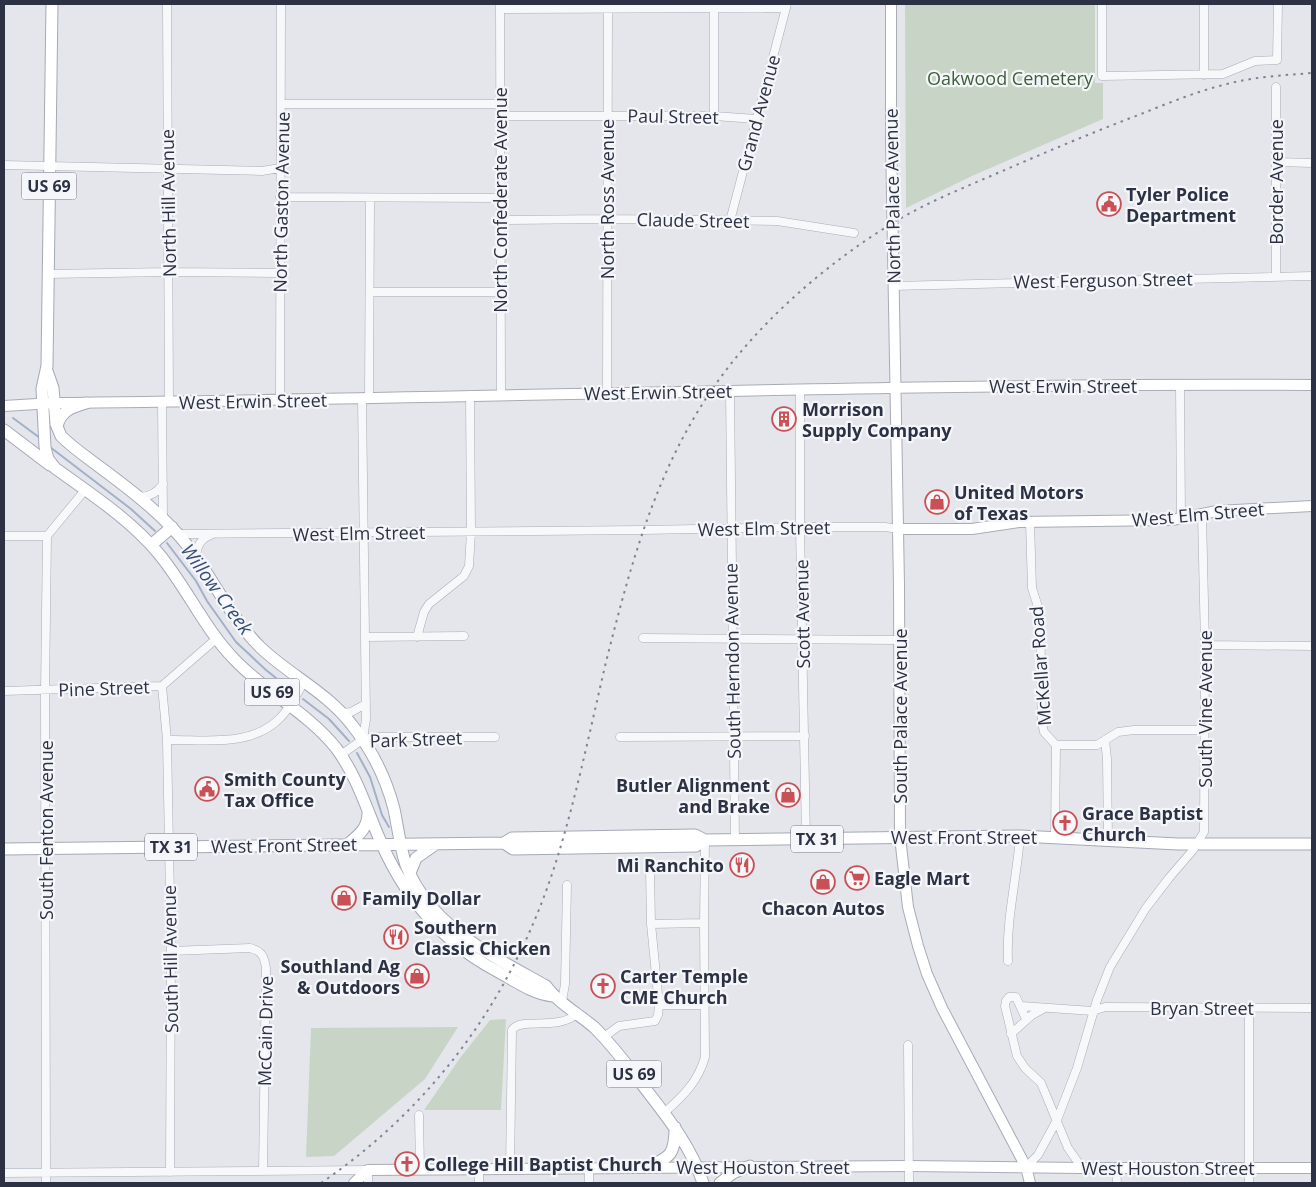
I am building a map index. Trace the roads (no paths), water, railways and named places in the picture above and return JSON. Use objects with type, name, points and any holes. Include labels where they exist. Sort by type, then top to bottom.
[{"type":"main road","name":"US 69","points":[[52,4],[47,369],[42,389],[57,429],[63,439],[139,497],[171,526],[196,557],[232,614],[250,636],[272,658],[323,696],[342,713],[363,739],[376,761],[391,800],[400,844],[410,874],[433,908],[458,932],[493,957],[546,986],[604,1038],[675,1127],[689,1150],[703,1183]]},
{"type":"main road","name":"North Palace Avenue","points":[[891,4],[895,388]]},
{"type":"main road","name":"West Erwin Street","points":[[4,406],[48,403],[366,399],[470,395],[800,389],[1180,384],[1312,385]]},
{"type":"main road","name":"South Palace Avenue","points":[[895,388],[900,640],[900,837],[908,907],[927,974],[942,1008],[1026,1167]]},
{"type":"main road","name":"US 69","points":[[48,403],[45,447],[48,458],[55,468],[125,521],[151,545],[175,575],[216,639],[244,670],[319,729],[341,755],[354,778],[381,844],[397,875],[413,899],[435,925],[455,944],[488,966],[541,995],[558,998]]},
{"type":"main road","points":[[57,429],[59,419],[64,412],[72,407],[86,403]]},
{"type":"main road","points":[[4,430],[55,468]]},
{"type":"main road","name":"West Elm Street","points":[[898,529],[972,529],[1030,522],[1181,519],[1224,510],[1312,506]]},
{"type":"main road","points":[[151,545],[171,526]]},
{"type":"main road","points":[[348,844],[366,826],[368,811]]},
{"type":"main road","name":"West Front Street","points":[[4,849],[504,843],[513,849],[530,849],[696,846],[705,840],[1020,836],[1199,843],[1312,844]]},
{"type":"main road","points":[[410,874],[416,858],[436,844]]},
{"type":"main road","points":[[646,1167],[663,1161],[671,1153],[675,1144],[675,1127]]},
{"type":"main road","points":[[720,1183],[733,1173],[750,1166]]},
{"type":"main road","name":"West Houston Street","points":[[368,1170],[750,1166],[1312,1168]]},
{"type":"main road","points":[[1026,1167],[1030,1183]]},
{"type":"main road","points":[[354,1183],[368,1170]]},
{"type":"street","name":"North Hill Avenue","points":[[165,402],[169,272],[167,4]]},
{"type":"street","name":"North Gaston Avenue","points":[[280,400],[281,4]]},
{"type":"street","points":[[1102,4],[1102,76],[1228,73],[1258,60],[1277,60],[1278,4]]},
{"type":"street","points":[[1204,4],[1204,75]]},
{"type":"street","points":[[500,6],[786,6]]},
{"type":"street","name":"North Confederate Avenue","points":[[500,6],[501,395]]},
{"type":"street","name":"North Ross Avenue","points":[[607,393],[608,6]]},
{"type":"street","points":[[714,6],[714,116]]},
{"type":"street","name":"Grand Avenue","points":[[730,221],[786,6]]},
{"type":"street","name":"Border Avenue","points":[[1276,87],[1276,276]]},
{"type":"street","points":[[282,104],[500,104]]},
{"type":"street","name":"Paul Street","points":[[500,116],[714,116],[756,119]]},
{"type":"street","points":[[1276,162],[1312,162]]},
{"type":"street","points":[[4,165],[262,171],[280,168]]},
{"type":"street","points":[[280,197],[500,198]]},
{"type":"street","points":[[363,739],[366,720],[364,533],[370,292],[370,198]]},
{"type":"street","name":"Claude Street","points":[[501,220],[777,221],[854,233]]},
{"type":"street","points":[[48,274],[280,273]]},
{"type":"street","name":"West Ferguson Street","points":[[893,286],[1312,276]]},
{"type":"street","points":[[370,292],[501,292]]},
{"type":"street","points":[[1180,384],[1181,519]]},
{"type":"street","name":"Scott Avenue","points":[[800,389],[800,526],[806,839]]},
{"type":"street","name":"South Herndon Avenue","points":[[730,391],[734,840]]},
{"type":"street","points":[[417,637],[424,612],[429,604],[454,585],[467,572],[471,532],[470,395]]},
{"type":"street","points":[[165,402],[163,484],[171,526]]},
{"type":"street","points":[[139,497],[149,496],[156,492],[163,484]]},
{"type":"street","points":[[4,536],[47,536],[85,490]]},
{"type":"street","name":"South Vine Avenue","points":[[1026,1167],[1038,1155],[1057,1120],[1077,1068],[1093,1011],[1106,976],[1128,937],[1161,887],[1203,836],[1205,827],[1206,730],[1202,515]]},
{"type":"street","name":"McKellar Road","points":[[1030,522],[1032,588],[1040,613],[1042,723],[1044,732],[1056,745]]},
{"type":"street","name":"West Elm Street","points":[[171,526],[214,534],[731,529],[800,526],[885,527],[898,529]]},
{"type":"street","points":[[196,557],[201,541],[214,534]]},
{"type":"street","name":"South Fenton Avenue","points":[[46,1183],[45,690],[47,536]]},
{"type":"street","points":[[366,637],[464,636]]},
{"type":"street","points":[[643,638],[900,640]]},
{"type":"street","name":"Pine Street","points":[[4,691],[162,686],[216,639]]},
{"type":"street","points":[[1205,645],[1312,646]]},
{"type":"street","points":[[167,740],[234,739],[252,736],[268,728],[280,718],[290,706],[304,682]]},
{"type":"street","name":"South Hill Avenue","points":[[162,686],[167,740],[171,951],[170,1172]]},
{"type":"street","points":[[342,713],[353,711],[366,704]]},
{"type":"street","points":[[1056,836],[1056,745],[1097,745],[1118,732],[1134,730],[1206,730]]},
{"type":"street","points":[[620,737],[805,736]]},
{"type":"street","name":"Park Street","points":[[341,755],[363,739],[375,737],[495,737]]},
{"type":"street","points":[[1105,740],[1108,759],[1108,840]]},
{"type":"street","points":[[1008,962],[1006,939],[1016,877],[1020,836]]},
{"type":"street","points":[[664,1113],[688,1091],[701,1069],[706,1053],[705,840]]},
{"type":"street","points":[[604,1038],[619,1026],[655,1020],[658,1015],[659,1005],[651,924],[650,869]]},
{"type":"street","points":[[558,998],[565,984],[567,885]]},
{"type":"street","points":[[651,924],[704,922]]},
{"type":"street","name":"McCain Drive","points":[[171,951],[250,948],[260,951],[264,957],[266,968],[263,1171]]},
{"type":"street","name":"Bryan Street","points":[[1011,1034],[1006,1001],[1009,997],[1016,997],[1021,1006],[1093,1011],[1105,1007],[1312,1008]]},
{"type":"street","points":[[659,1005],[705,1006]]},
{"type":"street","points":[[1021,1006],[1026,1019]]},
{"type":"street","points":[[1048,1008],[1036,1012],[1026,1019],[1011,1034],[1016,1056],[1025,1068],[1041,1083],[1068,1148],[1082,1168]]},
{"type":"street","points":[[1249,1009],[1249,1183]]},
{"type":"street","points":[[510,1169],[512,1035],[515,1027],[522,1024],[556,1024],[570,1020],[578,1013]]},
{"type":"street","points":[[908,1044],[908,1183]]},
{"type":"street","points":[[419,1115],[420,1169]]},
{"type":"street","points":[[589,1168],[589,1183]]},
{"type":"street","points":[[1116,1168],[1117,1183]]},
{"type":"street","points":[[479,1169],[479,1183]]},
{"type":"street","points":[[368,1170],[368,1183]]},
{"type":"street","name":"West Houston Street","points":[[4,1173],[368,1170]]},
{"type":"waterway","name":"Willow Creek","points":[[13,418],[40,438]]},
{"type":"waterway","name":"Willow Creek","points":[[50,447],[131,509],[155,531]]},
{"type":"waterway","name":"Willow Creek","points":[[167,543],[196,581],[207,601],[236,642],[291,690]]},
{"type":"waterway","name":"Willow Creek","points":[[303,699],[329,719],[349,741]]},
{"type":"waterway","name":"Willow Creek","points":[[357,753],[370,777],[382,815],[389,827]]},
{"type":"railway","points":[[321,1183],[362,1152],[400,1119],[434,1083],[465,1044],[493,1003],[517,959],[538,913],[563,840],[624,594],[657,494],[687,430],[705,400],[743,349],[788,302],[838,260],[891,224],[933,201],[1074,141],[1190,95],[1249,79],[1312,73]]},
{"type":"place","name":"Tyler Police Department","points":[[1109,204]]},
{"type":"place","name":"Morrison Supply Company","points":[[784,419]]},
{"type":"place","name":"United Motors of Texas","points":[[937,502]]},
{"type":"place","name":"Smith County Tax Office","points":[[207,789]]},
{"type":"place","name":"Butler Alignment and Brake","points":[[788,795]]},
{"type":"place","name":"Grace Baptist Church","points":[[1065,823]]},
{"type":"place","name":"Mi Ranchito","points":[[742,865]]},
{"type":"place","name":"Eagle Mart","points":[[857,878]]},
{"type":"place","name":"Chacon Autos","points":[[823,882]]},
{"type":"place","name":"Family Dollar","points":[[344,898]]},
{"type":"place","name":"Southern Classic Chicken","points":[[396,937]]},
{"type":"place","name":"Southland Ag & Outdoors","points":[[417,976]]},
{"type":"place","name":"Carter Temple CME Church","points":[[603,986]]},
{"type":"place","name":"College Hill Baptist Church","points":[[407,1164]]},
{"type":"park label","name":"Oakwood Cemetery","points":[[1010,78]]}]
